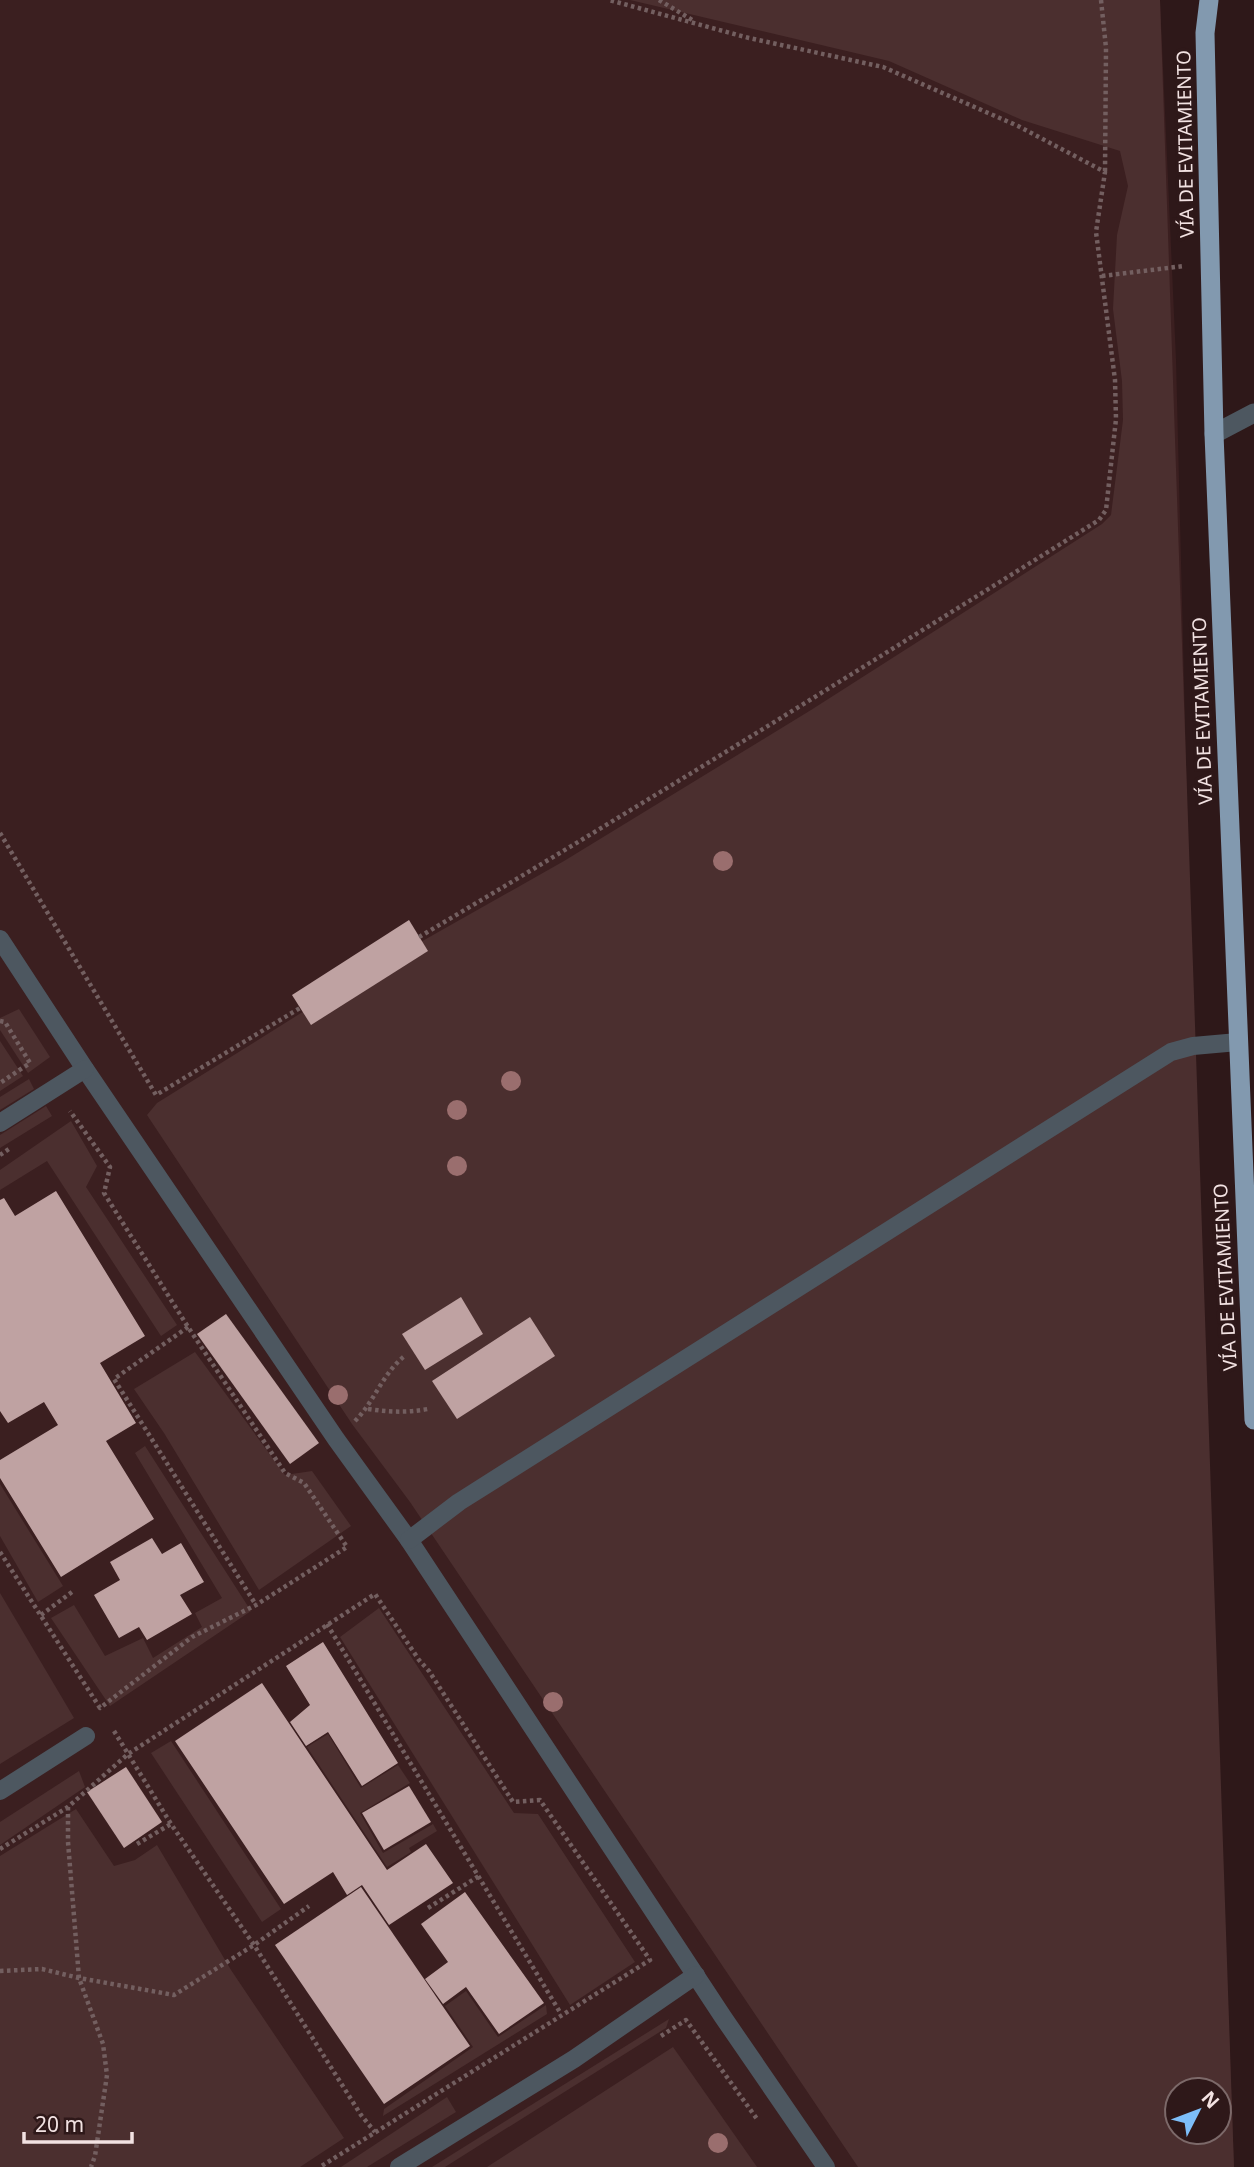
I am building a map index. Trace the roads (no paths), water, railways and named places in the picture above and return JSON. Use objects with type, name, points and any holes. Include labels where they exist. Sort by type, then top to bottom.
[{"type":"highway","name":"VÍA DE EVITAMIENTO","points":[[1209,0],[1205,33],[1214,434],[1238,1042],[1250,1231],[1254,1420]]},
{"type":"street","points":[[1214,434],[1254,413]]},
{"type":"lane","points":[[0,939],[85,1069],[408,1540],[826,2167]]},
{"type":"lane","points":[[408,1540],[471,1495],[1171,1052],[1193,1046],[1238,1042]]},
{"type":"lane","points":[[0,1123],[85,1069]]},
{"type":"lane","points":[[0,1791],[86,1736]]},
{"type":"lane","points":[[399,2167],[574,2059],[696,1975]]}]
